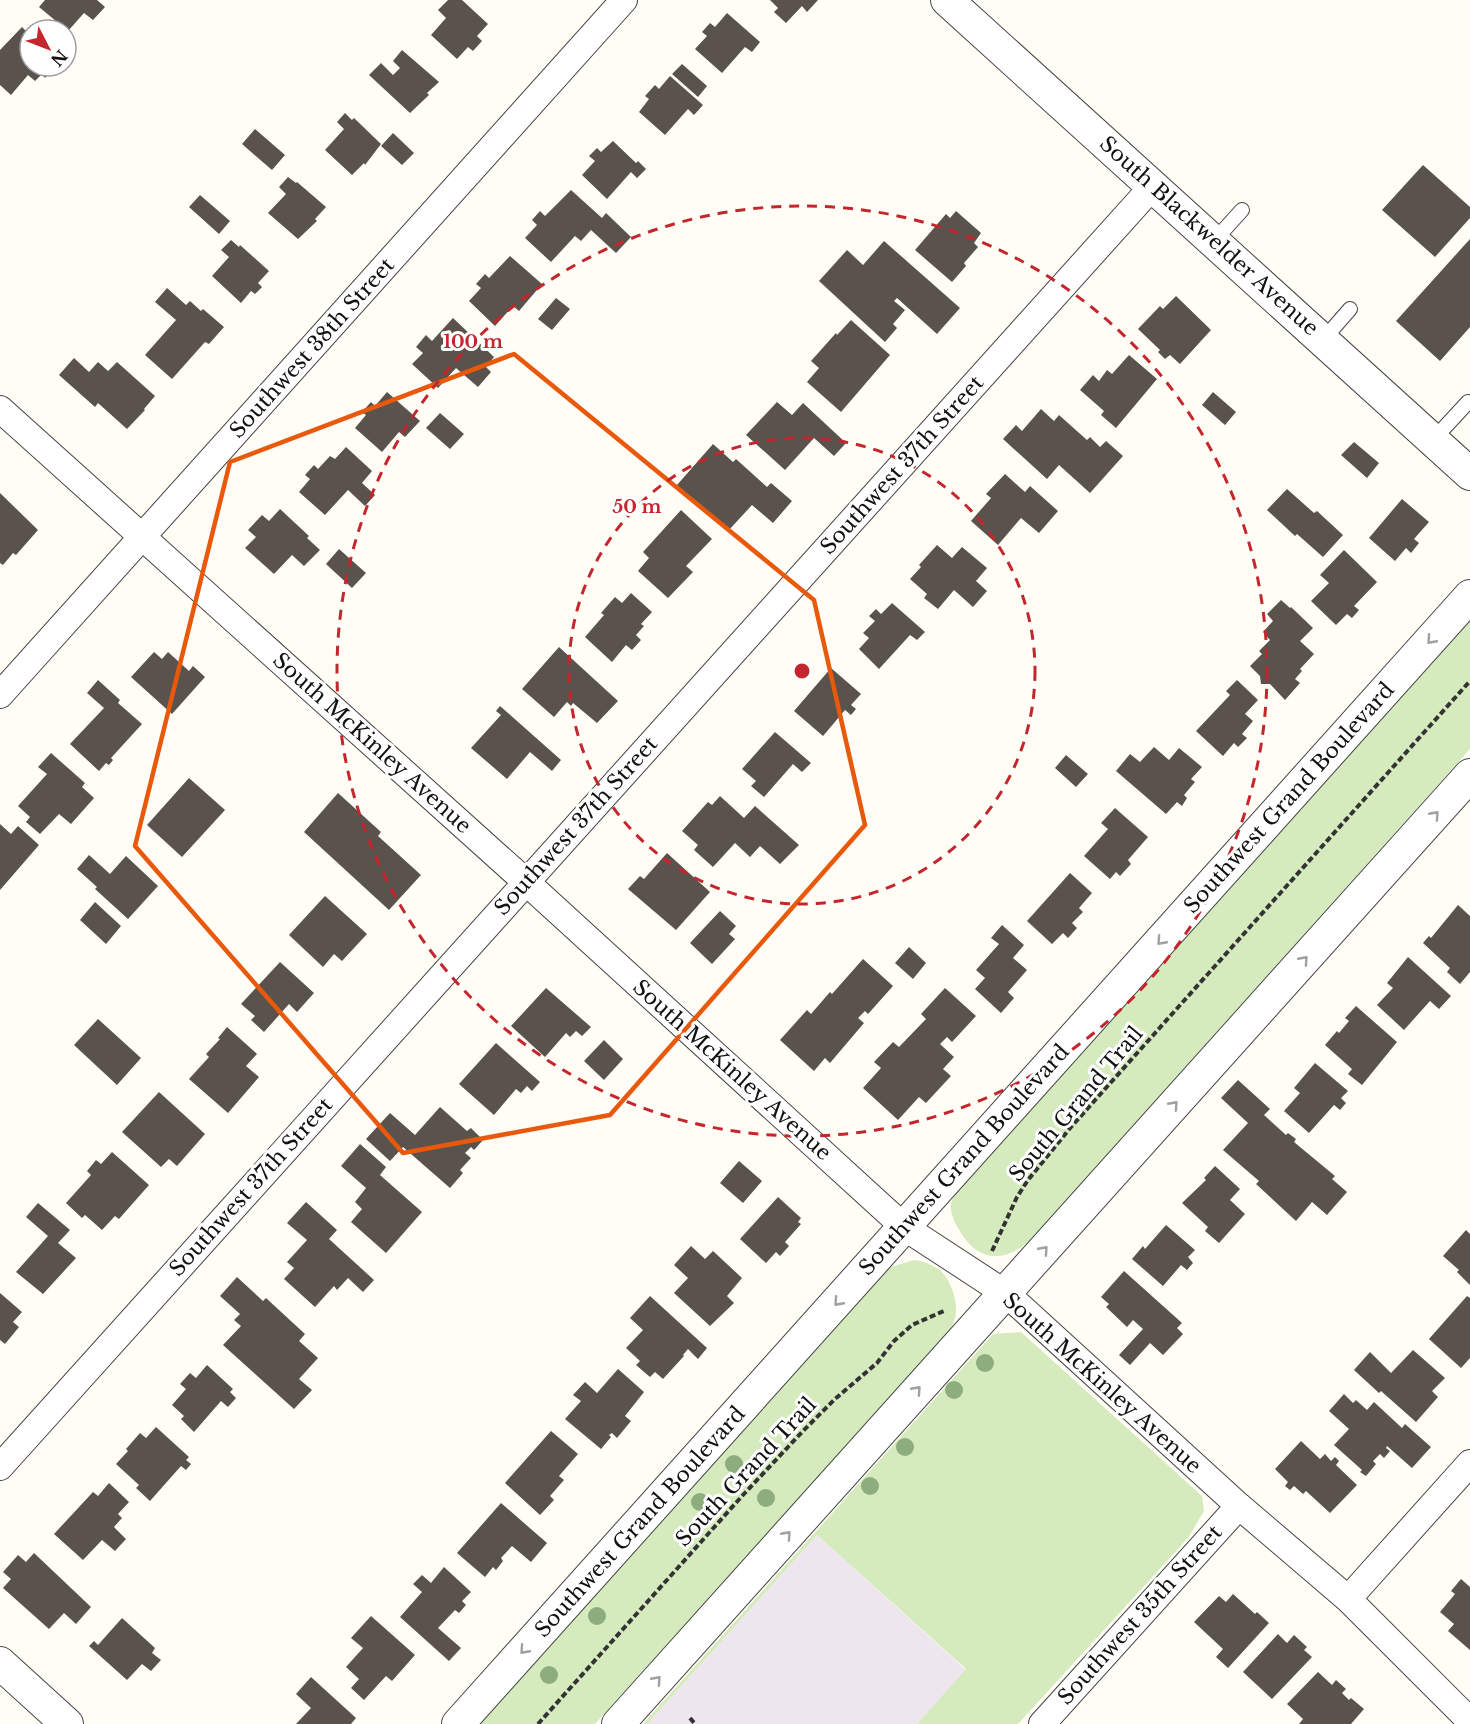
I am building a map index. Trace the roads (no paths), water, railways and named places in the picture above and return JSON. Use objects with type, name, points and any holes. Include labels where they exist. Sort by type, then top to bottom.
[{"type":"street","name":"Southwest 38th Street","points":[[0,695],[624,0]]},
{"type":"street","name":"South Blackwelder Avenue","points":[[947,0],[1470,474]]},
{"type":"street","name":"Southwest 37th Street","points":[[0,1467],[1153,186]]},
{"type":"street","name":"South McKinley Avenue","points":[[0,409],[526,882],[904,1227],[992,1285],[1239,1506],[1348,1599],[1470,1721]]},
{"type":"street","name":"Southwest Grand Boulevard","points":[[458,1724],[1470,596]]},
{"type":"street","points":[[618,1724],[992,1285],[1470,775]]},
{"type":"street","points":[[1348,1599],[1470,1463]]},
{"type":"street","name":"Southwest 35th Street","points":[[1042,1724],[1239,1506]]},
{"type":"street","points":[[0,1663],[53,1715]]},
{"type":"lane","points":[[1214,241],[1242,210]]},
{"type":"lane","points":[[1323,340],[1350,309]]},
{"type":"lane","points":[[1433,440],[1468,402]]},
{"type":"lane","points":[[0,1670],[53,1715]]}]
